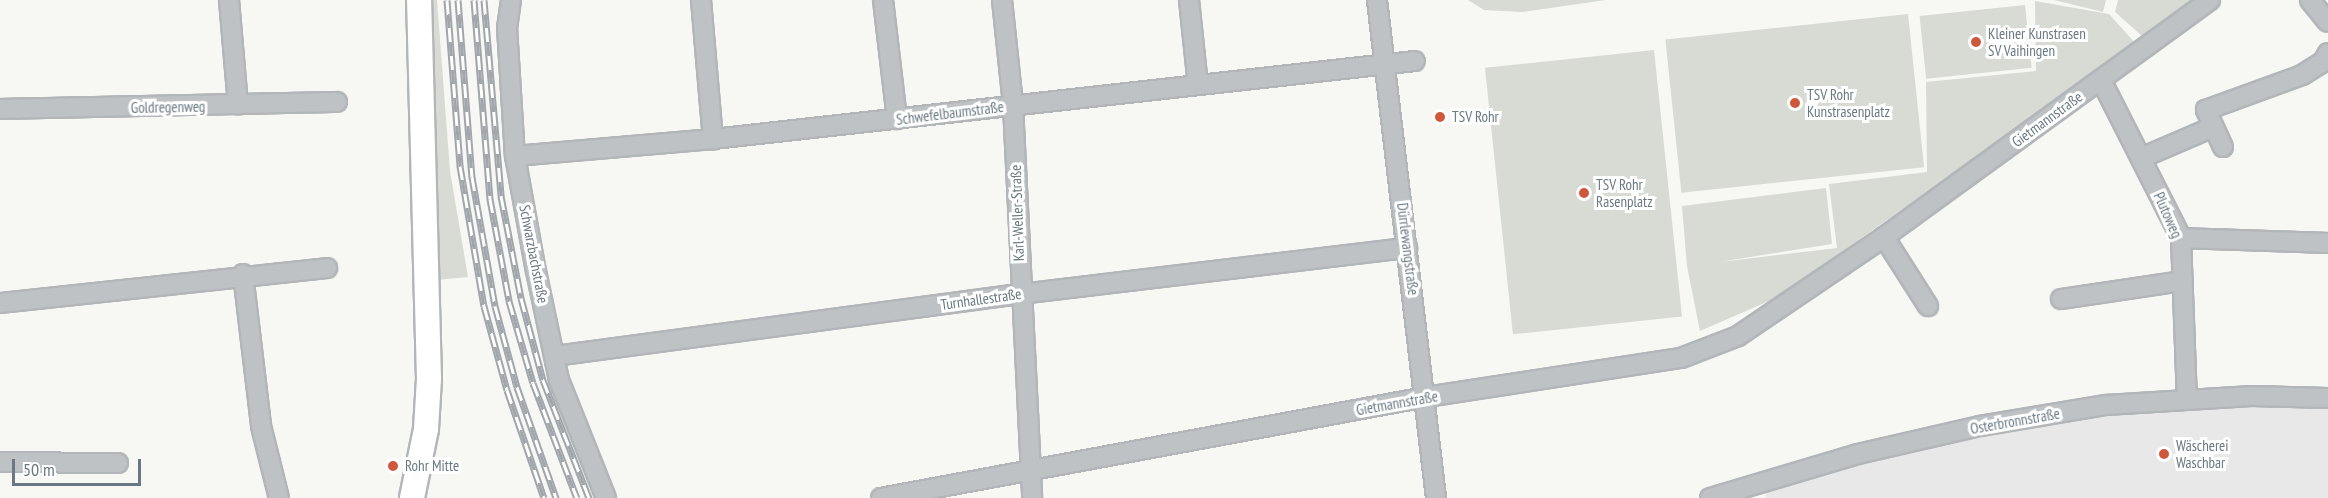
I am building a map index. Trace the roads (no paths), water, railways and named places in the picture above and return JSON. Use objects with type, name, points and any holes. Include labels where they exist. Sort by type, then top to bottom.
[{"type":"main road","points":[[412,498],[426,429],[429,379],[419,0]]},
{"type":"street","points":[[229,0],[238,105]]},
{"type":"street","name":"Schwarzbachstraße","points":[[511,0],[507,27],[515,156],[559,380],[585,452],[606,498]]},
{"type":"street","points":[[701,0],[713,139]]},
{"type":"street","points":[[883,0],[897,119]]},
{"type":"street","name":"Karl-Weller-Straße","points":[[1002,0],[1013,105],[1020,294],[1032,498]]},
{"type":"street","points":[[1189,0],[1198,85]]},
{"type":"street","name":"Dürrlewangstraße","points":[[1377,0],[1426,397],[1436,498]]},
{"type":"street","name":"Gietmannstraße","points":[[881,498],[1426,397],[1681,358],[1738,336],[1884,237],[2210,0]]},
{"type":"street","points":[[2310,0],[2328,22]]},
{"type":"street","points":[[2223,147],[2206,110],[2302,75],[2323,62],[2328,53]]},
{"type":"street","name":"Schwefelbaumstraße","points":[[515,156],[713,139],[1415,61]]},
{"type":"street","name":"Plutoweg","points":[[2101,80],[2181,238],[2187,399]]},
{"type":"street","name":"Goldregenweg","points":[[0,109],[337,102]]},
{"type":"street","points":[[2141,158],[2213,127]]},
{"type":"street","points":[[1884,237],[1928,306]]},
{"type":"street","points":[[2181,238],[2328,243]]},
{"type":"street","name":"Turnhallestraße","points":[[555,356],[1020,294],[1407,248]]},
{"type":"street","points":[[0,303],[243,274],[327,268]]},
{"type":"street","points":[[243,274],[261,426],[279,498]]},
{"type":"street","points":[[2061,299],[2183,281]]},
{"type":"street","name":"Osterbronnstraße","points":[[1710,498],[1858,454],[1980,426],[2106,405],[2187,399],[2328,398]]},
{"type":"street","points":[[0,462],[118,463]]},
{"type":"railway","points":[[447,0],[460,166],[484,306],[507,390],[544,498]]},
{"type":"railway","points":[[458,0],[472,177],[495,306],[517,387],[556,498]]},
{"type":"railway","points":[[474,0],[490,199],[509,301],[533,383],[577,498]]},
{"type":"railway","points":[[484,0],[501,196],[521,298],[543,380],[589,498]]},
{"type":"place","name":"Kleiner Kunstrasen SV Vaihingen","points":[[1976,42]]},
{"type":"place","name":"TSV Rohr Kunstrasenplatz","points":[[1795,103]]},
{"type":"place","name":"TSV Rohr","points":[[1440,117]]},
{"type":"place","name":"TSV Rohr Rasenplatz","points":[[1584,193]]},
{"type":"place","name":"Wäscherei Waschbar","points":[[2164,454]]},
{"type":"place","name":"Rohr Mitte","points":[[393,466]]}]
